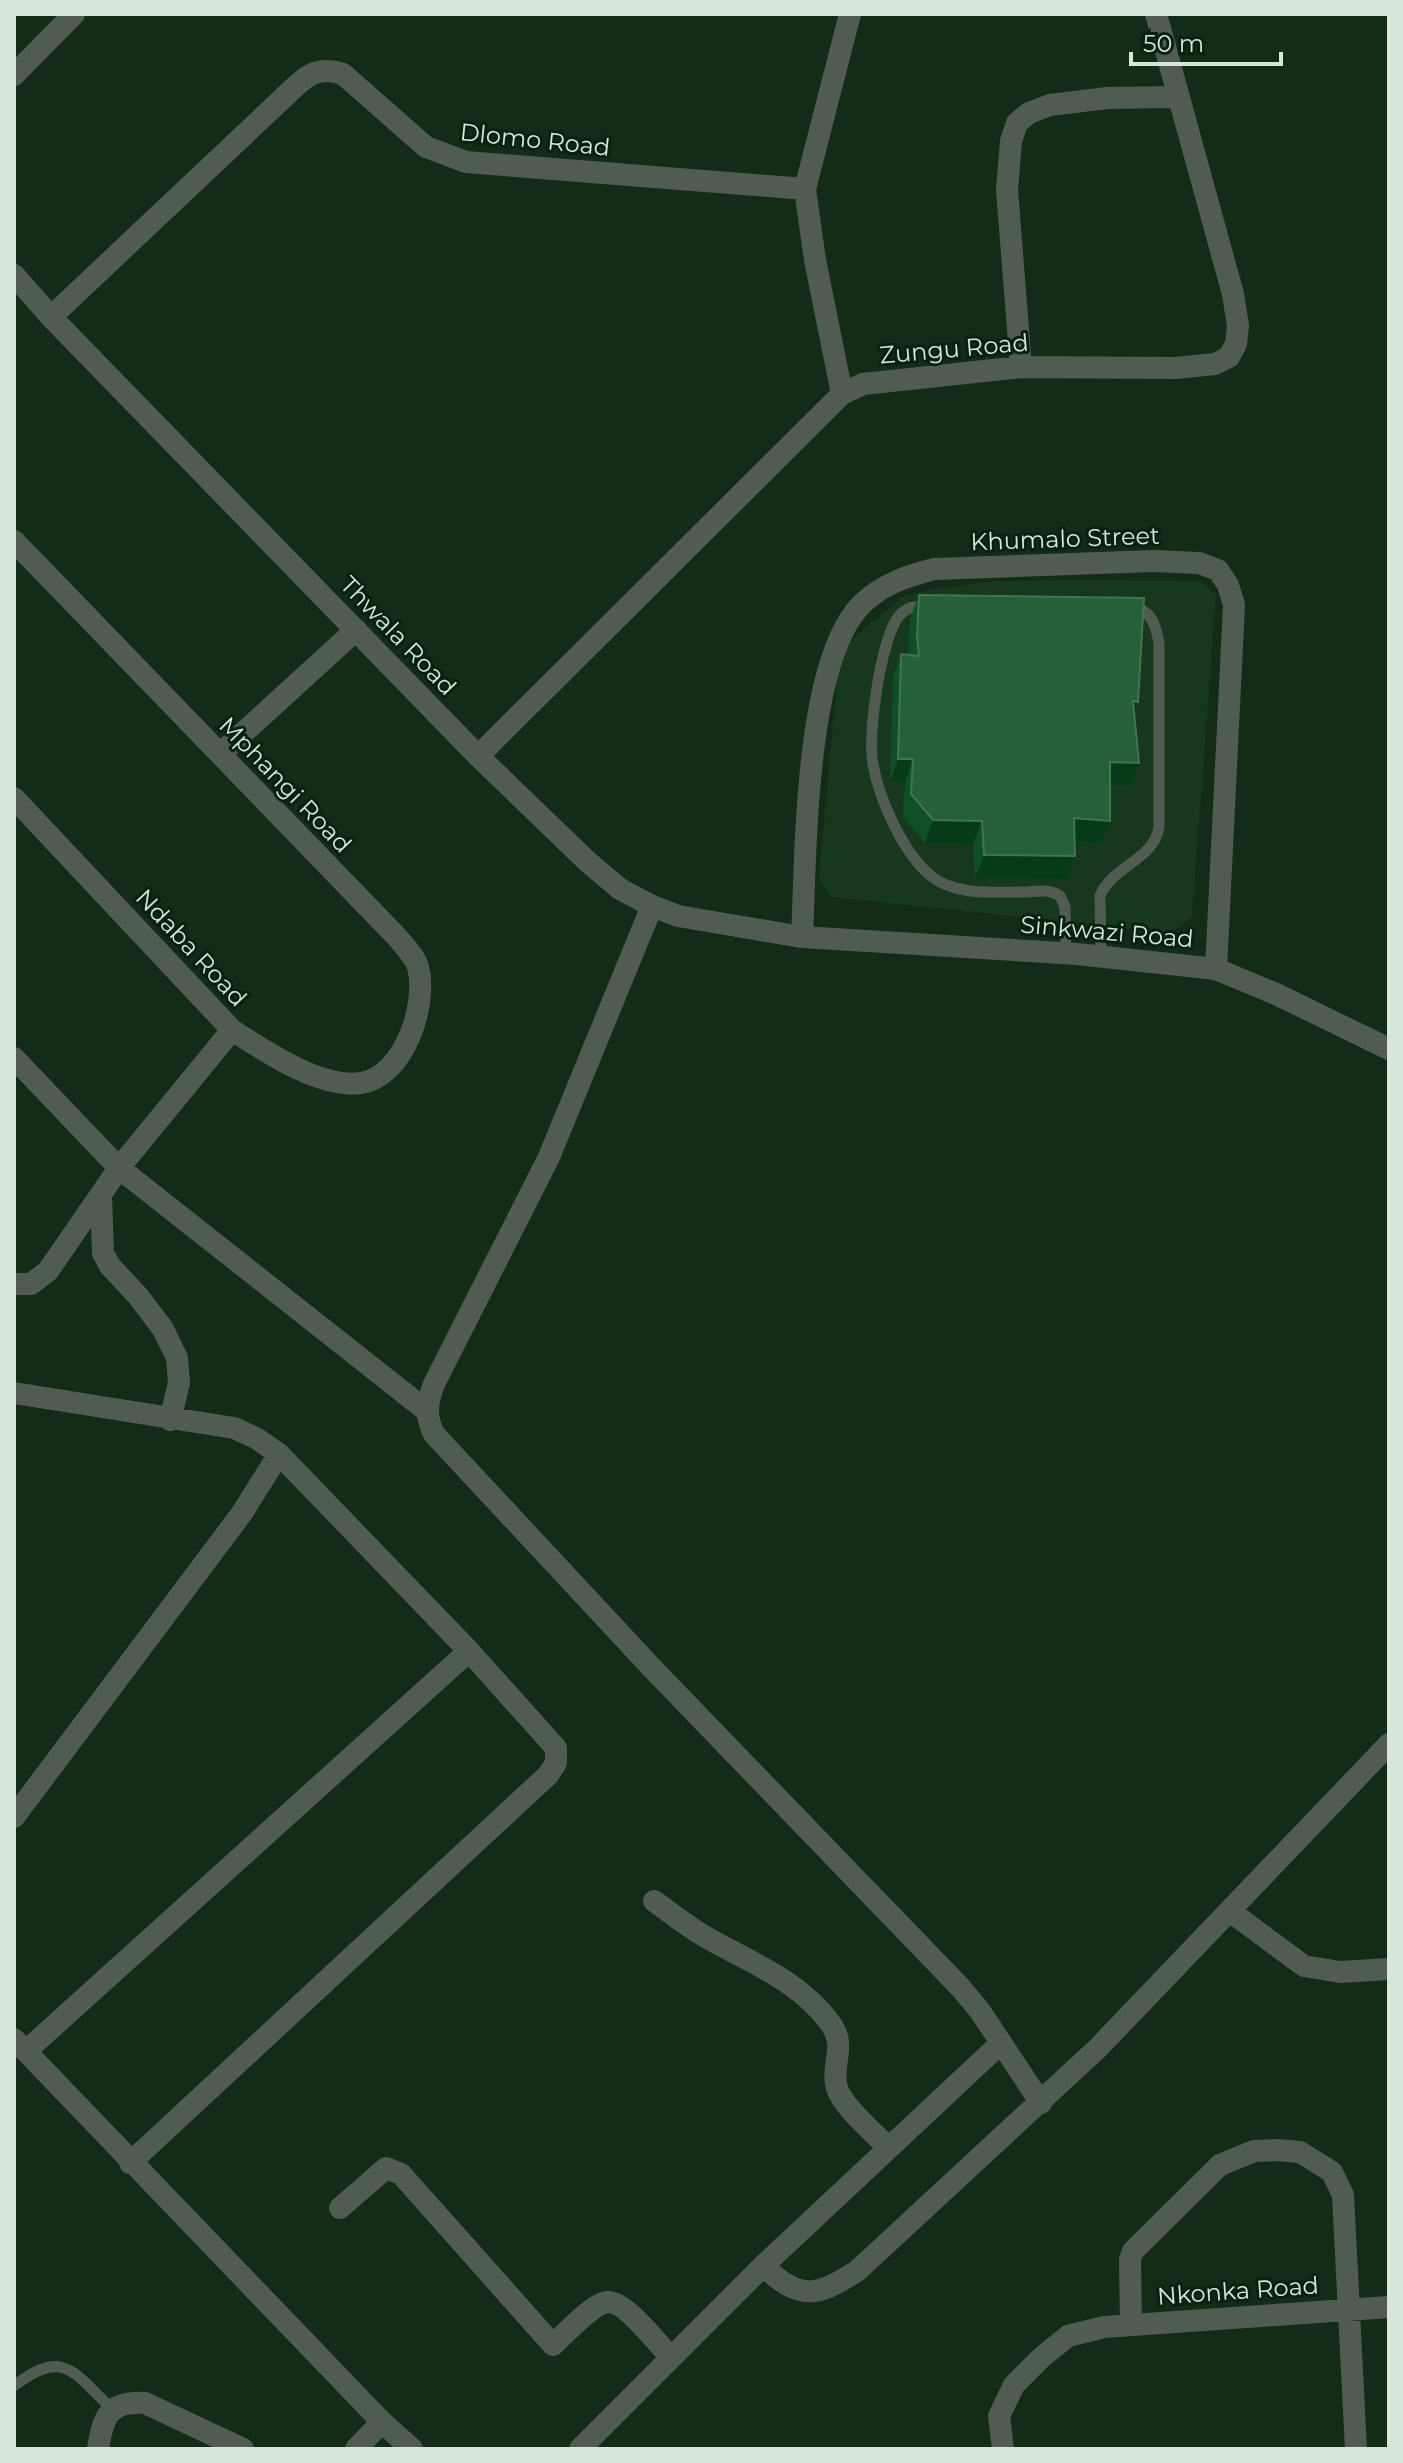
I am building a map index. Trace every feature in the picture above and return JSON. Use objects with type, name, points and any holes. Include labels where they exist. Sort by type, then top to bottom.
[{"type":"street","points":[[14,75],[74,14]]},
{"type":"street","points":[[842,394],[815,260],[805,189],[850,14]]},
{"type":"street","name":"Zungu Road","points":[[478,756],[842,394],[863,384],[1021,367],[1175,368],[1215,364],[1229,357],[1236,344],[1238,326],[1233,294],[1156,14]]},
{"type":"street","name":"Dlomo Road","points":[[51,317],[281,100],[310,74],[320,70],[343,74],[426,147],[466,162],[805,189]]},
{"type":"street","points":[[1021,367],[1007,190],[1011,141],[1017,123],[1029,113],[1050,105],[1107,98],[1177,97]]},
{"type":"street","name":"Thwala Road","points":[[14,275],[51,317],[478,756],[620,889],[678,916],[802,937]]},
{"type":"street","name":"Mphangi Road","points":[[14,541],[397,937],[417,963],[421,986],[419,1009],[412,1032],[397,1058],[380,1075],[362,1083]]},
{"type":"street","name":"Khumalo Street","points":[[802,937],[807,823],[819,703],[829,664],[861,605],[904,577],[934,569],[1154,561],[1199,563],[1218,570],[1228,585],[1234,605],[1216,969]]},
{"type":"street","points":[[220,754],[356,630]]},
{"type":"street","name":"Ndaba Road","points":[[14,798],[232,1030],[269,1053],[318,1077],[343,1083],[362,1083]]},
{"type":"street","points":[[652,906],[549,1157],[434,1384],[427,1411],[428,1423],[434,1434],[652,1668],[960,1987],[1041,2103]]},
{"type":"street","name":"Sinkwazi Road","points":[[802,937],[1066,953],[1216,969],[1276,994],[1389,1049]]},
{"type":"street","points":[[14,1284],[31,1284],[48,1271],[119,1168],[232,1030]]},
{"type":"street","points":[[14,1058],[119,1168],[427,1411]]},
{"type":"street","points":[[101,1196],[103,1253],[110,1266],[163,1329],[177,1358],[179,1383],[170,1420]]},
{"type":"street","points":[[14,1393],[234,1428],[256,1438],[279,1454],[469,1651],[556,1748],[556,1763],[548,1775],[130,2163]]},
{"type":"street","points":[[14,1817],[242,1513],[279,1454]]},
{"type":"street","points":[[412,2449],[382,2422],[130,2163],[20,2045],[469,1651]]},
{"type":"street","points":[[763,2266],[783,2285],[799,2291],[832,2287],[857,2271],[1041,2103],[1231,1912],[1389,1744]]},
{"type":"street","points":[[654,1901],[702,1935],[789,1982],[812,2001],[839,2038],[836,2076],[839,2093],[889,2148]]},
{"type":"street","points":[[1231,1912],[1304,1966],[1340,1972],[1389,1969]]},
{"type":"street","points":[[580,2449],[763,2266],[1001,2043]]},
{"type":"street","name":"Nkonka Road","points":[[1131,2325],[1130,2259],[1133,2251],[1220,2165],[1236,2157],[1266,2150],[1300,2152],[1332,2172],[1343,2195],[1349,2310]]},
{"type":"street","points":[[340,2208],[386,2168],[393,2168],[553,2345],[594,2308],[606,2302],[620,2305],[671,2358]]},
{"type":"street","name":"Nkonka Road","points":[[1003,2449],[999,2416],[1014,2385],[1068,2336],[1104,2327],[1389,2307]]},
{"type":"street","points":[[1349,2310],[1356,2449]]},
{"type":"street","points":[[98,2449],[102,2424],[112,2409],[122,2404],[145,2403],[243,2449]]},
{"type":"street","points":[[356,2449],[382,2422]]},
{"type":"lane","points":[[1101,957],[1100,896],[1103,888],[1112,877],[1153,845],[1159,827],[1157,629],[1147,612],[1119,604]]},
{"type":"lane","points":[[939,605],[916,606],[906,610],[895,623],[889,638],[871,744],[872,761],[885,803],[920,867],[943,885],[983,891],[1047,891],[1060,896],[1065,907],[1066,953]]},
{"type":"lane","points":[[14,2386],[41,2367],[57,2365],[71,2369],[112,2409]]},
{"type":"shaded area","points":[[993,581],[1200,581],[1216,595],[1192,917],[1171,933],[831,897],[819,879],[839,660],[850,641],[902,597],[927,590]]},
{"type":"building","points":[[919,595],[1144,598],[1138,702],[1133,701],[1139,763],[1110,762],[1110,821],[1074,818],[1075,856],[984,855],[982,821],[933,820],[911,794],[913,759],[898,759],[901,654],[919,656]]}]
